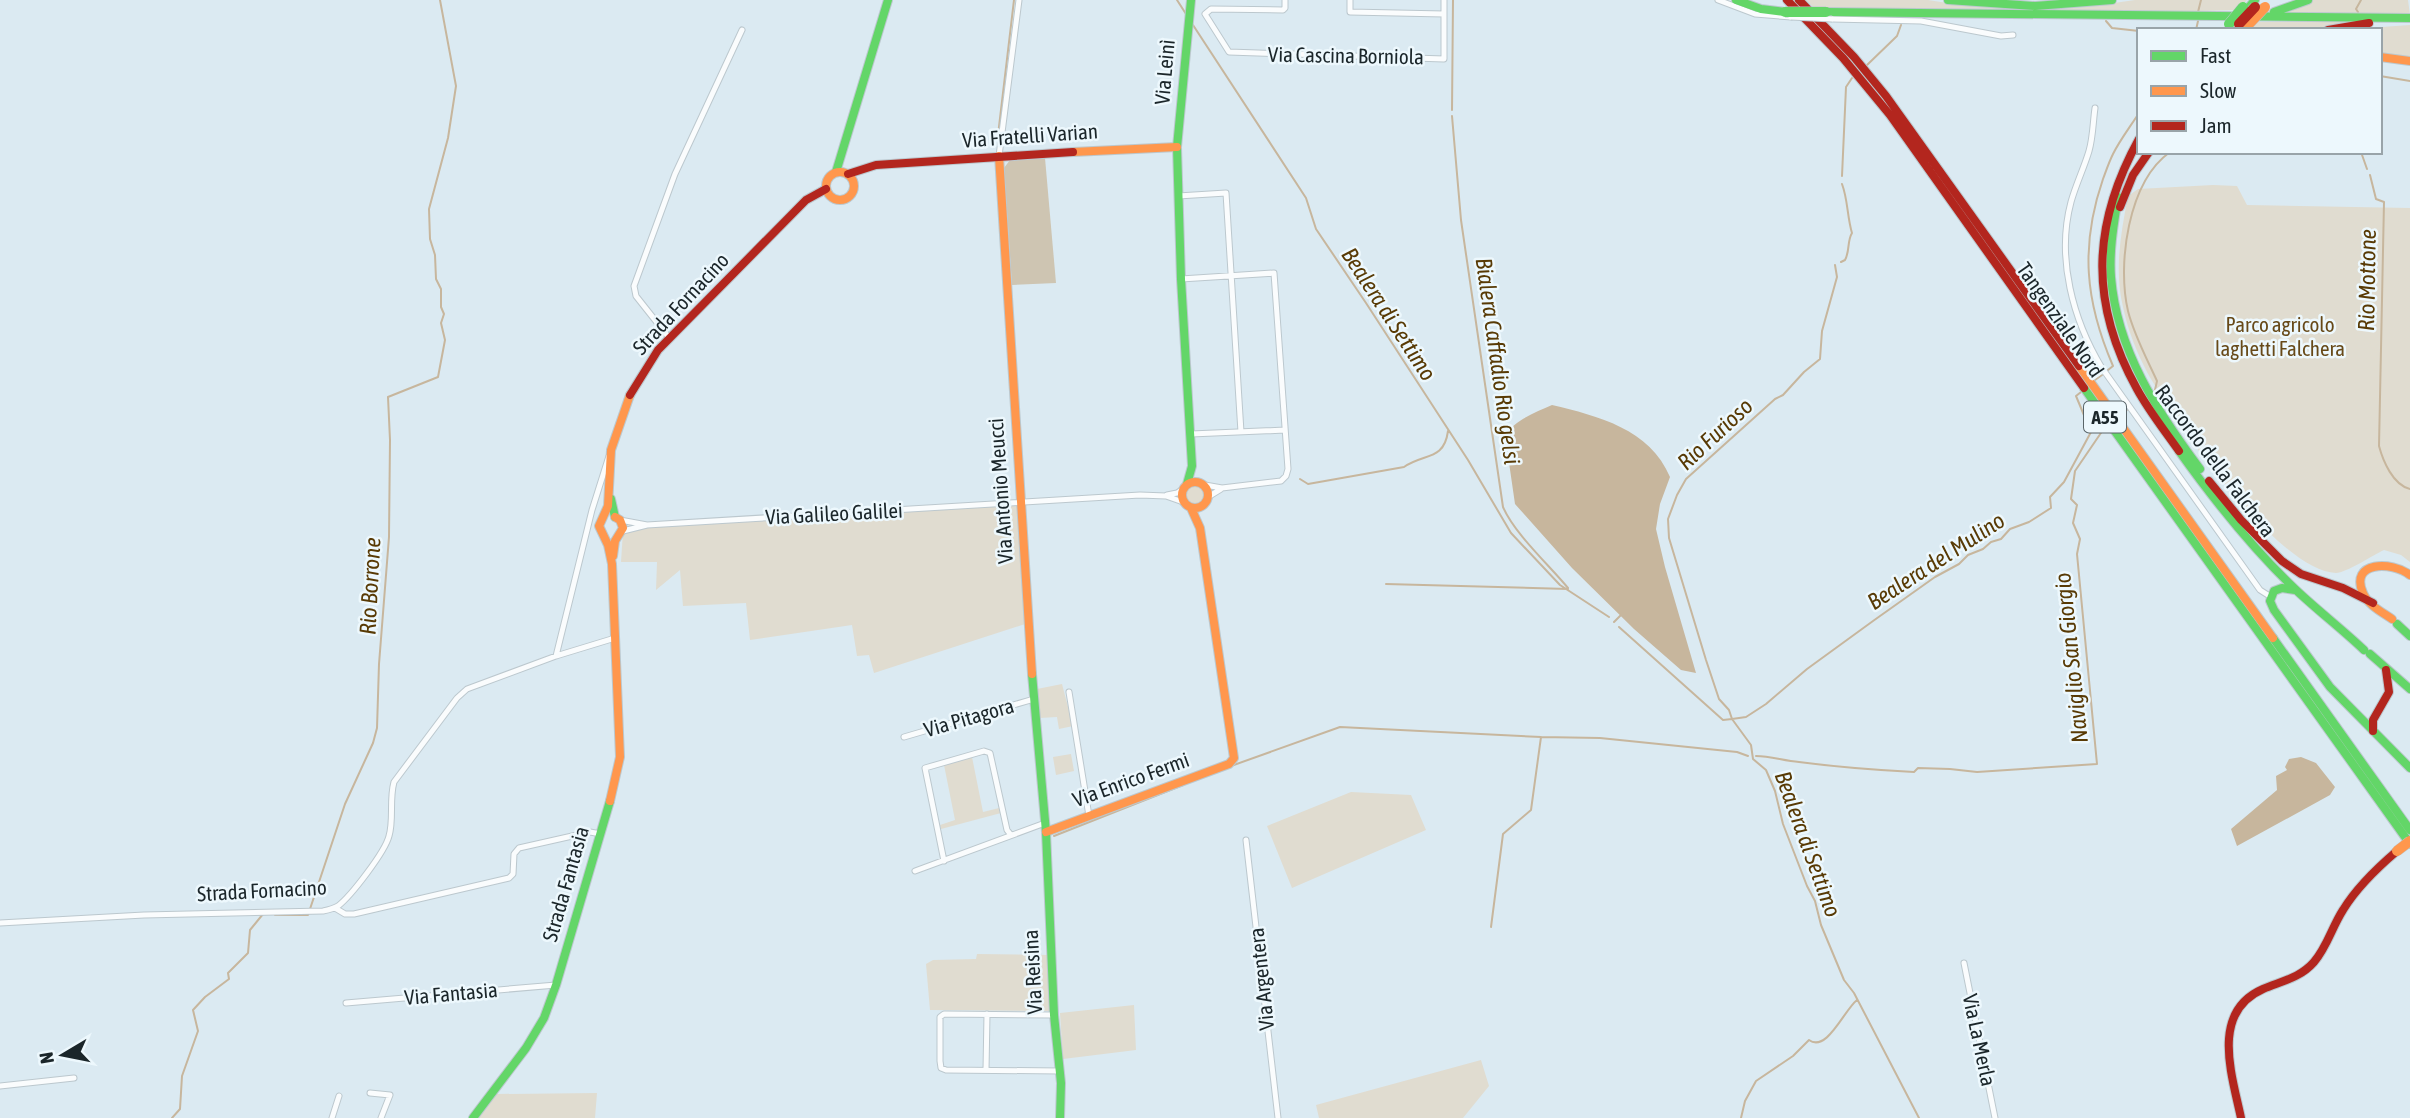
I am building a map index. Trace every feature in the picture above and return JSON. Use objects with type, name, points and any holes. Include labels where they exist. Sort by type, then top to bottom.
[{"type":"main road","points":[[846,176],[829,177],[827,192],[836,200],[846,200],[853,193],[846,176],[845,145],[859,89],[888,0]]},
{"type":"main road","name":"Via Leinì","points":[[1191,0],[1177,147],[1181,279],[1192,466]]},
{"type":"main road","points":[[1736,0],[1788,15],[2214,16],[2410,20]]},
{"type":"main road","name":"Tangenziale Nord","points":[[1787,0],[1843,58],[1889,115],[2410,842]]},
{"type":"main road","name":"Tangenziale Nord","points":[[1799,0],[1854,57],[1886,96],[2410,830]]},
{"type":"main road","points":[[1948,0],[2035,6],[2112,0]]},
{"type":"main road","points":[[2214,16],[2282,11],[2308,0]]},
{"type":"main road","points":[[2235,27],[2256,3]]},
{"type":"main road","points":[[2235,27],[2256,3]]},
{"type":"main road","points":[[2338,28],[2410,20]]},
{"type":"main road","points":[[2382,57],[2410,61]]},
{"type":"main road","name":"Raccordo della Falchera","points":[[2137,142],[2112,193],[2102,237],[2101,279],[2112,335],[2136,389],[2219,505],[2284,578],[2386,670]]},
{"type":"main road","name":"Via Fratelli Varian","points":[[846,176],[868,166],[1177,147]]},
{"type":"main road","name":"Raccordo della Falchera","points":[[2138,154],[2117,198],[2109,264],[2111,294],[2120,335],[2145,387],[2172,430],[2214,487],[2273,553],[2301,574],[2343,588],[2373,603],[2410,636]]},
{"type":"main road","points":[[2112,227],[2128,186],[2148,154]]},
{"type":"main road","name":"Via Antonio Meucci","points":[[999,156],[1034,699],[1046,828]]},
{"type":"main road","name":"Strada Fornacino","points":[[612,448],[611,503],[616,529],[600,530],[608,506],[612,448],[630,395],[650,362],[810,196],[827,192]]},
{"type":"main road","points":[[1192,466],[1202,484],[1206,501],[1200,528]]},
{"type":"main road","points":[[1192,466],[1185,486],[1187,505],[1200,528]]},
{"type":"main road","points":[[1185,486],[1202,484]]},
{"type":"main road","points":[[1187,505],[1206,501]]},
{"type":"main road","points":[[603,520],[609,516],[616,529]]},
{"type":"main road","name":"Via Enrico Fermi","points":[[1046,828],[1089,816],[1229,764],[1234,758],[1200,528]]},
{"type":"main road","name":"Strada Fantasia","points":[[473,1118],[526,1048],[544,1018],[614,789],[620,757],[612,564],[616,529]]},
{"type":"main road","points":[[2373,603],[2362,590],[2361,581],[2366,571],[2378,565],[2392,564],[2402,567],[2410,575]]},
{"type":"main road","points":[[2299,592],[2280,589],[2274,591],[2271,597],[2272,607],[2330,687],[2410,768]]},
{"type":"main road","points":[[2373,731],[2373,720],[2389,692],[2386,670]]},
{"type":"main road","name":"A55","points":[[2386,670],[2410,689]]},
{"type":"main road","points":[[2357,715],[2369,713],[2381,706]]},
{"type":"main road","points":[[2397,812],[2410,824]]},
{"type":"main road","name":"Via Reisina","points":[[1046,828],[1054,1015],[1060,1071],[1060,1118]]},
{"type":"main road","points":[[2241,1118],[2228,1041],[2230,1022],[2235,1009],[2253,992],[2291,980],[2313,964],[2358,888],[2410,842]]},
{"type":"street","points":[[999,156],[1019,0]]},
{"type":"street","name":"Via Cascina Borniola","points":[[1285,0],[1283,10],[1211,9],[1205,15],[1230,52],[1444,58],[1444,0]]},
{"type":"street","points":[[1350,0],[1350,12],[1444,13]]},
{"type":"street","points":[[1718,0],[1755,14],[1788,15]]},
{"type":"street","points":[[1829,15],[1921,21],[2001,36],[2013,35]]},
{"type":"street","points":[[670,339],[636,296],[634,286],[675,174],[741,30]]},
{"type":"street","points":[[2095,108],[2091,146],[2068,216],[2068,272],[2073,303],[2090,347],[2130,408],[2260,590],[2271,597]]},
{"type":"street","points":[[1178,196],[1226,193],[1241,432]]},
{"type":"street","points":[[1181,279],[1274,273],[1288,469],[1286,476],[1281,481],[1222,488],[1202,484]]},
{"type":"street","points":[[1191,434],[1285,430]]},
{"type":"street","name":"Strada Fornacino","points":[[556,656],[593,510],[612,448]]},
{"type":"street","points":[[1166,496],[1177,493],[1185,486]]},
{"type":"street","points":[[1206,501],[1222,488]]},
{"type":"street","name":"Via Galileo Galilei","points":[[616,529],[1140,495],[1166,496]]},
{"type":"street","points":[[1166,496],[1187,505]]},
{"type":"street","name":"Via Galileo Galilei","points":[[616,529],[647,525]]},
{"type":"street","name":"Strada Fornacino","points":[[0,923],[335,908],[344,901],[381,854],[389,838],[394,782],[457,698],[478,684],[615,638]]},
{"type":"street","points":[[1069,692],[1089,816]]},
{"type":"street","name":"Via Pitagora","points":[[904,737],[1034,699]]},
{"type":"street","points":[[944,861],[925,768],[984,751],[990,753],[1007,830],[1011,835]]},
{"type":"street","name":"Via Enrico Fermi","points":[[915,871],[1011,835],[1046,828]]},
{"type":"street","points":[[335,908],[345,914],[354,914],[509,878],[513,874],[514,854],[519,848],[590,832],[601,834]]},
{"type":"street","name":"Via Argentera","points":[[1246,839],[1278,1118]]},
{"type":"street","name":"Via La Merla","points":[[1964,963],[1995,1118]]},
{"type":"street","name":"Via Fantasia","points":[[346,1003],[556,985]]},
{"type":"street","points":[[1054,1015],[944,1014],[940,1017],[941,1068],[1060,1071]]},
{"type":"street","points":[[986,1070],[987,1014]]},
{"type":"street","points":[[0,1086],[74,1078]]},
{"type":"street","points":[[370,1093],[390,1095],[381,1118]]},
{"type":"street","points":[[332,1118],[339,1096]]},
{"type":"green space","points":[[1806,0],[1928,0],[2011,9],[1814,8]]},
{"type":"green space","points":[[2135,0],[2247,0],[2238,10],[2046,10]]},
{"type":"green space","points":[[2313,0],[2408,0],[2410,15],[2287,13]]},
{"type":"green space","points":[[2256,22],[2344,22],[2326,28],[2251,28]]},
{"type":"green space","points":[[2410,25],[2410,58],[2382,54],[2382,28],[2367,28]]},
{"type":"green space","name":"Parco agricolo laghetti Falchera","points":[[2237,186],[2247,205],[2410,208],[2410,562],[2401,555],[2384,550],[2336,573],[2312,566],[2286,548],[2258,521],[2203,457],[2147,372],[2130,332],[2120,293],[2120,251],[2128,196],[2138,189]]},
{"type":"green space","points":[[1195,484],[1205,491],[1206,495],[1199,505],[1195,506],[1185,499],[1184,495],[1191,485]]},
{"type":"green space","points":[[1021,503],[1025,624],[874,673],[869,655],[857,656],[852,625],[750,640],[746,603],[683,606],[680,570],[656,590],[657,562],[621,562],[623,531],[649,526]]},
{"type":"green space","points":[[1062,684],[1073,726],[1059,729],[1057,717],[1040,718],[1037,689]]},
{"type":"green space","points":[[1071,754],[1074,771],[1056,775],[1053,757]]},
{"type":"green space","points":[[972,757],[983,812],[999,808],[1001,813],[941,829],[940,825],[955,820],[944,765]]},
{"type":"green space","points":[[1351,792],[1411,795],[1426,830],[1292,888],[1267,826]]},
{"type":"green space","points":[[977,954],[1048,955],[1051,1011],[930,1010],[926,964],[933,960],[976,959]]},
{"type":"green space","points":[[1134,1005],[1136,1050],[1063,1059],[1060,1013]]},
{"type":"green space","points":[[1481,1060],[1489,1086],[1463,1118],[1319,1118],[1316,1105]]},
{"type":"green space","points":[[597,1093],[595,1118],[479,1118],[496,1094]]},
{"type":"shaded area","points":[[1045,158],[1056,283],[1012,285],[1004,168],[1010,160]]},
{"type":"shaded area","points":[[1552,405],[1604,420],[1636,436],[1650,447],[1670,477],[1660,504],[1656,529],[1696,673],[1681,670],[1634,629],[1572,568],[1515,504],[1505,435],[1520,421]]},
{"type":"shaded area","points":[[2301,757],[2316,763],[2335,787],[2330,795],[2237,846],[2231,829],[2277,790],[2276,776],[2287,770],[2285,767],[2289,759]]},
{"type":"waterway","name":"Rio Borrone","points":[[275,915],[308,915],[345,804],[373,743],[377,728],[389,537],[388,397],[438,377],[445,340],[441,323],[444,314],[441,307],[441,289],[436,279],[435,255],[430,239],[429,209],[448,138],[456,86],[440,0]]},
{"type":"waterway","points":[[998,135],[1014,0]]},
{"type":"waterway","name":"Bealera di Settimo","points":[[1177,0],[1186,14]]},
{"type":"waterway","name":"Bialera Caffadio Rio gelsi","points":[[1452,110],[1453,0]]},
{"type":"waterway","name":"Bealera del Mulino","points":[[2198,12],[2201,0]]},
{"type":"waterway","name":"Rio Mottone","points":[[2358,12],[2356,9],[2361,0]]},
{"type":"waterway","points":[[2106,21],[2112,28],[2137,31]]},
{"type":"waterway","name":"Bealera del Mulino","points":[[2196,28],[2198,21]]},
{"type":"waterway","name":"Bealera di Settimo","points":[[1193,25],[1306,198],[1316,229],[1468,460],[1511,533],[1560,585],[1609,617]]},
{"type":"waterway","name":"Rio Furioso","points":[[1866,66],[1897,36],[1901,25]]},
{"type":"waterway","name":"Naviglio San Giorgio","points":[[2382,76],[2410,81]]},
{"type":"waterway","name":"Rio Furioso","points":[[1842,176],[1846,87],[1852,78]]},
{"type":"waterway","name":"Bialera Caffadio Rio gelsi","points":[[1452,116],[1461,220],[1503,507],[1523,538],[1568,588]]},
{"type":"waterway","points":[[2108,370],[2113,366],[2096,319],[2091,296],[2091,227],[2110,160],[2137,116]]},
{"type":"waterway","name":"Naviglio San Giorgio","points":[[2155,390],[2157,381],[2128,311],[2125,248],[2135,203],[2144,183],[2168,154]]},
{"type":"waterway","name":"Rio Mottone","points":[[2362,154],[2367,169]]},
{"type":"waterway","name":"Rio Mottone","points":[[2370,175],[2376,199],[2384,202],[2379,446],[2394,478],[2410,489]]},
{"type":"waterway","name":"Rio Furioso","points":[[1841,262],[1847,257],[1852,233],[1842,184]]},
{"type":"waterway","name":"Rio Furioso","points":[[1835,265],[1837,277],[1822,331],[1820,359],[1783,395],[1775,399],[1686,479],[1668,519],[1669,538],[1706,660],[1719,699],[1729,710],[1732,719],[1746,717],[1766,704],[1807,669],[1935,577],[1959,564],[1968,555],[2001,539],[2010,529],[2029,522],[2051,508],[2050,497],[2064,482],[2091,432],[2076,396],[2081,392]]},
{"type":"waterway","points":[[2095,380],[2102,375]]},
{"type":"waterway","name":"Naviglio San Giorgio","points":[[2120,415],[2128,409]]},
{"type":"waterway","name":"Naviglio San Giorgio","points":[[1756,756],[1914,772],[1918,768],[1977,772],[2097,764],[2077,554],[2080,539],[2073,523],[2077,505],[2071,499],[2075,471],[2105,427]]},
{"type":"waterway","points":[[1300,479],[1308,484],[1404,467],[1438,452],[1446,441],[1448,431]]},
{"type":"waterway","points":[[1386,584],[1568,589]]},
{"type":"waterway","points":[[1614,622],[1621,615]]},
{"type":"waterway","name":"Bealera di Settimo","points":[[1619,627],[1723,720],[1732,719],[1751,745],[1753,759],[1766,770],[1775,791],[1783,824],[1844,980],[1854,993],[1919,1118]]},
{"type":"waterway","points":[[1231,766],[1340,727],[1541,737]]},
{"type":"waterway","points":[[1491,927],[1503,834],[1531,810],[1541,737],[1600,738],[1737,752],[1748,756]]},
{"type":"waterway","points":[[1054,836],[1183,785]]},
{"type":"waterway","name":"Rio Borrone","points":[[172,1118],[180,1109],[182,1076],[198,1031],[193,1010],[229,979],[228,973],[248,953],[250,930],[263,914]]},
{"type":"waterway","points":[[1741,1118],[1745,1101],[1756,1081],[1793,1056],[1809,1040],[1822,1041],[1829,1036],[1857,1000]]},
{"type":"traffic: fast","points":[[836,172],[888,0]]},
{"type":"traffic: fast","points":[[1187,484],[1192,466],[1181,279],[1177,147],[1191,0]]},
{"type":"traffic: fast","points":[[1736,0],[1761,9],[1785,12]]},
{"type":"traffic: fast","points":[[1948,0],[2035,6],[2112,0]]},
{"type":"traffic: fast","points":[[2249,7],[2255,0]]},
{"type":"traffic: fast","points":[[2274,12],[2308,0]]},
{"type":"traffic: fast","points":[[2229,24],[2243,7]]},
{"type":"traffic: fast","points":[[1785,12],[1826,12]]},
{"type":"traffic: fast","points":[[1826,12],[2410,18]]},
{"type":"traffic: fast","points":[[2118,197],[2112,237],[2111,277],[2121,330],[2130,355],[2155,402],[2200,469]]},
{"type":"traffic: fast","points":[[2084,388],[2410,844]]},
{"type":"traffic: fast","points":[[2179,451],[2219,505],[2263,557],[2303,597],[2364,650]]},
{"type":"traffic: fast","points":[[611,499],[615,517]]},
{"type":"traffic: fast","points":[[2295,590],[2282,588],[2274,591],[2270,601],[2274,610],[2330,687],[2410,768]]},
{"type":"traffic: fast","points":[[2397,624],[2410,636]]},
{"type":"traffic: fast","points":[[2273,638],[2410,830]]},
{"type":"traffic: fast","points":[[2370,654],[2410,689]]},
{"type":"traffic: fast","points":[[1032,674],[1046,832],[1054,1015],[1061,1083],[1060,1118]]},
{"type":"traffic: fast","points":[[473,1118],[526,1048],[544,1018],[610,801]]},
{"type":"traffic: slow","points":[[2248,25],[2265,7]]},
{"type":"traffic: slow","points":[[2382,57],[2410,61]]},
{"type":"traffic: slow","points":[[1073,152],[1177,147]]},
{"type":"traffic: slow","points":[[999,156],[1032,674]]},
{"type":"traffic: slow","points":[[840,172],[850,176],[854,186],[850,196],[840,200],[830,196],[826,186],[830,176],[840,172]]},
{"type":"traffic: slow","points":[[2079,366],[2273,638]]},
{"type":"traffic: slow","points":[[610,801],[620,757],[612,564],[608,545],[599,526],[608,506],[611,450],[630,395]]},
{"type":"traffic: slow","points":[[1195,482],[1205,485],[1208,495],[1205,505],[1195,508],[1185,505],[1182,495],[1185,485],[1195,482]]},
{"type":"traffic: slow","points":[[1046,832],[1229,764],[1234,758],[1200,528],[1191,508]]},
{"type":"traffic: slow","points":[[613,556],[615,541],[623,528],[620,520],[615,517]]},
{"type":"traffic: slow","points":[[2392,619],[2365,597],[2360,582],[2362,575],[2374,567],[2384,566],[2402,570],[2410,575]]},
{"type":"traffic: slow","points":[[2397,851],[2410,841]]},
{"type":"traffic: jam","points":[[1787,0],[1843,58],[1890,115],[2084,388]]},
{"type":"traffic: jam","points":[[1799,0],[1854,57],[1886,96],[2079,366]]},
{"type":"traffic: jam","points":[[2239,24],[2255,7]]},
{"type":"traffic: jam","points":[[2340,28],[2369,23]]},
{"type":"traffic: jam","points":[[2137,143],[2123,171],[2105,233],[2102,264],[2104,295],[2110,326],[2121,357],[2142,397],[2179,451]]},
{"type":"traffic: jam","points":[[848,174],[876,165],[1073,152]]},
{"type":"traffic: jam","points":[[2120,207],[2133,175],[2148,154]]},
{"type":"traffic: jam","points":[[630,395],[658,350],[806,200],[826,189]]},
{"type":"traffic: jam","points":[[2209,481],[2241,520],[2282,561],[2301,574],[2343,588],[2373,603]]},
{"type":"traffic: jam","points":[[2373,731],[2373,720],[2389,692],[2386,670]]},
{"type":"traffic: jam","points":[[2241,1118],[2233,1083],[2229,1046],[2230,1029],[2236,1013],[2246,999],[2297,975],[2314,962],[2355,893],[2397,851]]}]
